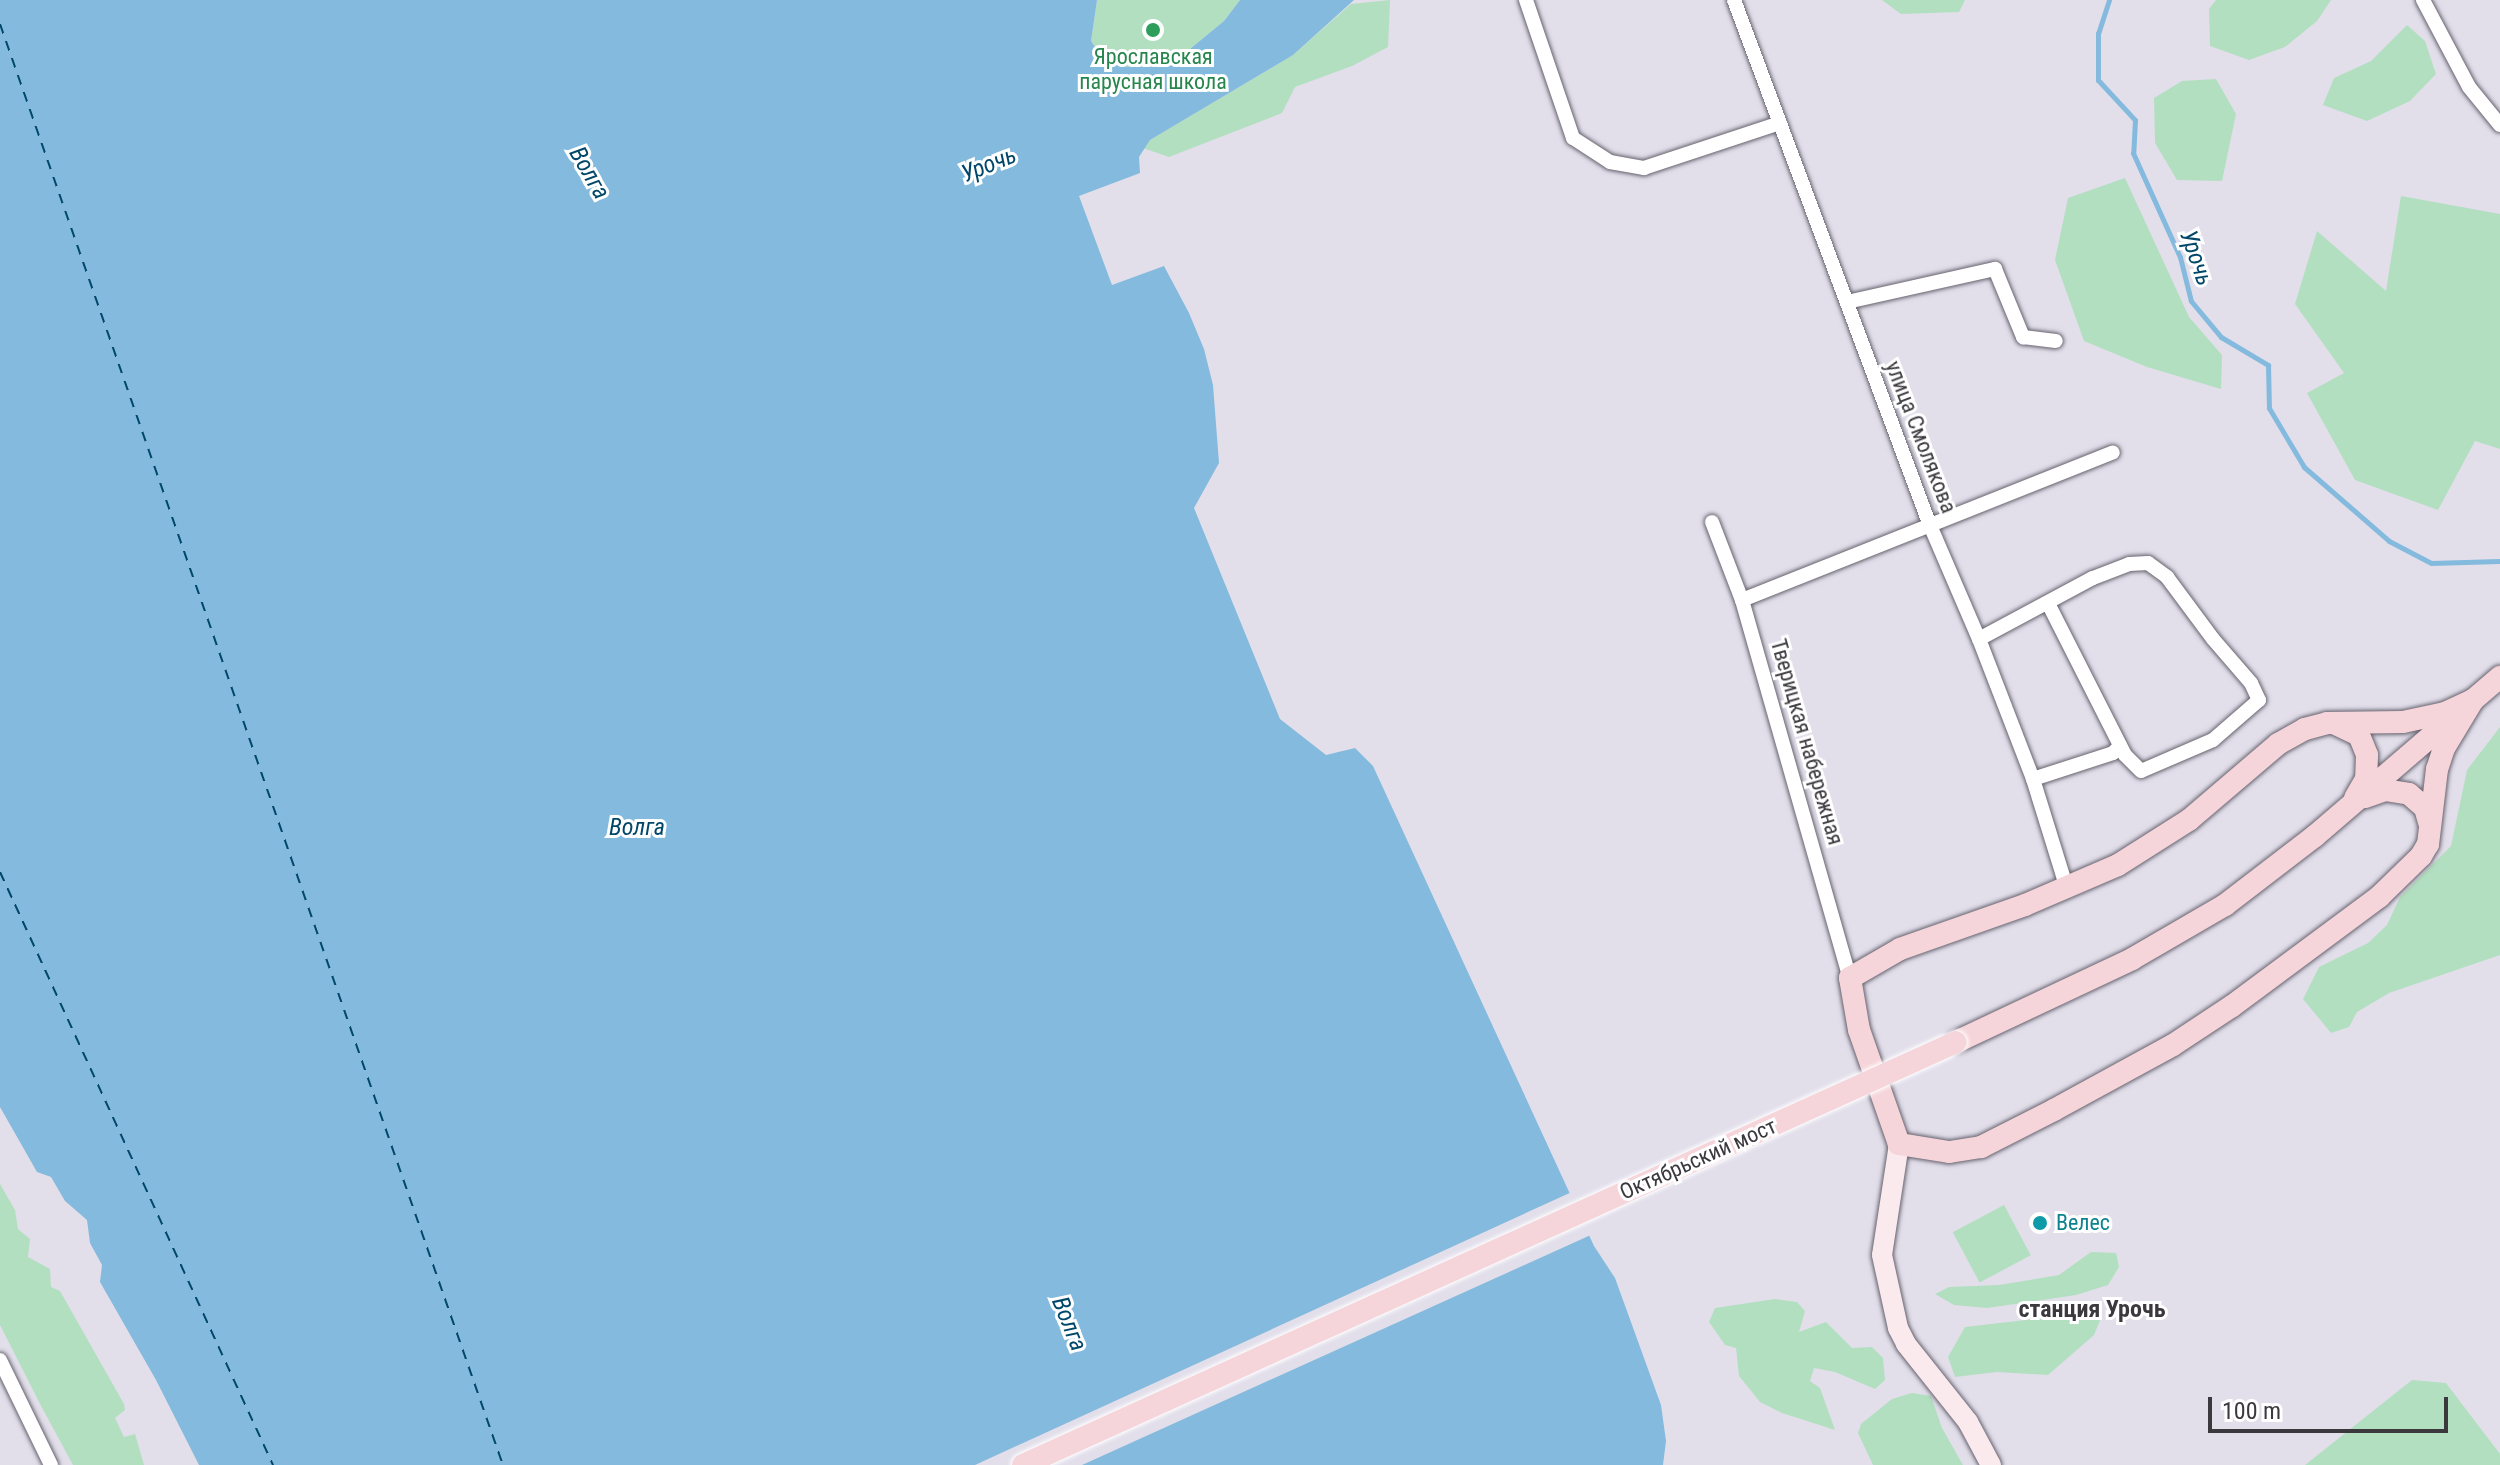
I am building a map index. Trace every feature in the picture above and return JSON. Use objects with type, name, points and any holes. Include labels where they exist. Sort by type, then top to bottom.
[{"type":"main road","points":[[2347,808],[2500,677]]},
{"type":"main road","points":[[2473,700],[2444,748],[2433,786],[2430,832],[2421,856],[2379,897],[2232,1006],[2173,1045],[1981,1147],[1949,1152],[1899,1144],[1859,1030],[1850,978],[1920,940],[2067,889],[2159,841],[2291,735],[2327,723],[2403,722],[2445,713],[2473,700]]},
{"type":"main road","points":[[2327,723],[2351,728],[2359,735],[2367,755],[2366,779],[2347,808]]},
{"type":"main road","points":[[2347,808],[2385,790],[2409,794],[2425,808],[2430,832]]},
{"type":"main road","name":"Октябрьский мост","points":[[1023,1465],[1956,1042],[2175,936],[2270,873],[2347,808]]},
{"type":"street","points":[[1526,0],[1573,138],[1610,162],[1644,168],[1780,123]]},
{"type":"street","name":"улица Смолякова","points":[[1734,0],[1929,523],[1979,639],[2033,779],[2067,889]]},
{"type":"street","points":[[2423,0],[2469,87],[2500,125]]},
{"type":"street","points":[[1847,302],[1995,269],[2023,337],[2056,341]]},
{"type":"street","points":[[1742,600],[2113,452]]},
{"type":"street","name":"Тверицкая набережная","points":[[1712,522],[1742,600],[1850,978]]},
{"type":"street","points":[[1979,639],[2048,603],[2129,564],[2148,563],[2167,577],[2213,639],[2251,683],[2259,700],[2213,740],[2141,771],[2120,746],[2048,603]]},
{"type":"street","points":[[2033,779],[2113,753],[2120,746]]},
{"type":"street","points":[[1899,1144],[1882,1255],[1895,1318],[1906,1344],[1968,1422],[1991,1465]]},
{"type":"street","points":[[0,1360],[51,1465]]},
{"type":"green space","name":"Ярославская парусная школа","points":[[1097,0],[1240,0],[1224,21],[1190,49],[1148,65],[1128,67],[1103,59],[1091,41]]},
{"type":"green space","points":[[1390,0],[1388,47],[1352,66],[1295,87],[1282,113],[1169,157],[1143,148],[1150,140],[1293,55],[1351,4]]},
{"type":"green space","points":[[1882,0],[1965,0],[1959,12],[1901,14]]},
{"type":"green space","points":[[2216,0],[2331,0],[2317,21],[2285,47],[2249,60],[2210,46],[2209,9]]},
{"type":"green space","points":[[2407,25],[2425,41],[2436,74],[2410,101],[2367,121],[2323,105],[2334,78],[2371,61]]},
{"type":"green space","points":[[2216,79],[2236,114],[2222,181],[2177,180],[2155,143],[2154,98],[2182,81]]},
{"type":"green space","points":[[2125,178],[2189,317],[2222,355],[2221,389],[2147,367],[2084,341],[2055,260],[2068,198]]},
{"type":"green space","points":[[2401,196],[2500,214],[2500,449],[2475,441],[2438,510],[2355,480],[2307,393],[2344,373],[2295,304],[2317,231],[2386,291]]},
{"type":"green space","points":[[2500,727],[2500,955],[2389,993],[2357,1012],[2349,1027],[2331,1033],[2303,999],[2319,967],[2368,943],[2387,925],[2400,897],[2451,846],[2467,770]]},
{"type":"green space","points":[[0,1184],[15,1210],[18,1229],[30,1239],[28,1257],[50,1269],[51,1287],[60,1291],[124,1404],[125,1410],[115,1418],[124,1437],[135,1434],[144,1465],[73,1465],[40,1404],[0,1325]]},
{"type":"green space","points":[[2004,1205],[2031,1255],[1980,1283],[1953,1232]]},
{"type":"green space","points":[[2091,1252],[2116,1253],[2119,1267],[2108,1285],[2076,1295],[1987,1308],[1954,1305],[1935,1294],[1949,1287],[1999,1285],[2059,1275]]},
{"type":"green space","points":[[1775,1299],[1797,1302],[1805,1311],[1799,1332],[1826,1322],[1852,1348],[1872,1347],[1883,1358],[1885,1380],[1875,1389],[1835,1372],[1814,1368],[1810,1381],[1820,1388],[1835,1430],[1782,1413],[1760,1402],[1739,1376],[1736,1348],[1725,1345],[1709,1322],[1715,1308]]},
{"type":"green space","points":[[2068,1315],[2101,1318],[2094,1335],[2048,1375],[1997,1372],[1955,1377],[1948,1357],[1965,1327]]},
{"type":"green space","points":[[2412,1380],[2446,1383],[2500,1454],[2500,1465],[2305,1465]]},
{"type":"green space","points":[[1912,1393],[1931,1396],[1942,1428],[1963,1465],[1873,1465],[1858,1433],[1861,1424],[1892,1399]]},
{"type":"water","name":"Волга","points":[[0,0],[1097,0],[1091,41],[1103,59],[1128,67],[1148,65],[1190,49],[1224,21],[1240,0],[1354,0],[1293,55],[1150,140],[1139,157],[1140,173],[1079,196],[1112,285],[1164,266],[1189,313],[1204,349],[1213,385],[1219,463],[1194,508],[1280,719],[1326,755],[1355,748],[1373,766],[1594,1246],[1615,1278],[1661,1405],[1666,1441],[1663,1465],[199,1465],[156,1380],[100,1282],[102,1265],[90,1243],[87,1220],[65,1201],[51,1177],[37,1172],[0,1107]]},
{"type":"pier","points":[[1574,1191],[1593,1234],[1082,1465],[975,1465]]},
{"type":"waterway","name":"Урочь","points":[[2109,0],[2098,33],[2098,80],[2135,120],[2133,153],[2180,257],[2191,301],[2221,337],[2268,365],[2269,408],[2304,467],[2389,541],[2431,563],[2500,561]]},
{"type":"ferry route","points":[[0,24],[503,1465]]},
{"type":"ferry route","points":[[0,872],[273,1465]]},
{"type":"place","name":"Ярославская парусная школа","points":[[1153,30]]},
{"type":"place","name":"Велес","points":[[2040,1223]]},
{"type":"district","name":"станция Урочь","points":[[2092,1310]]}]
